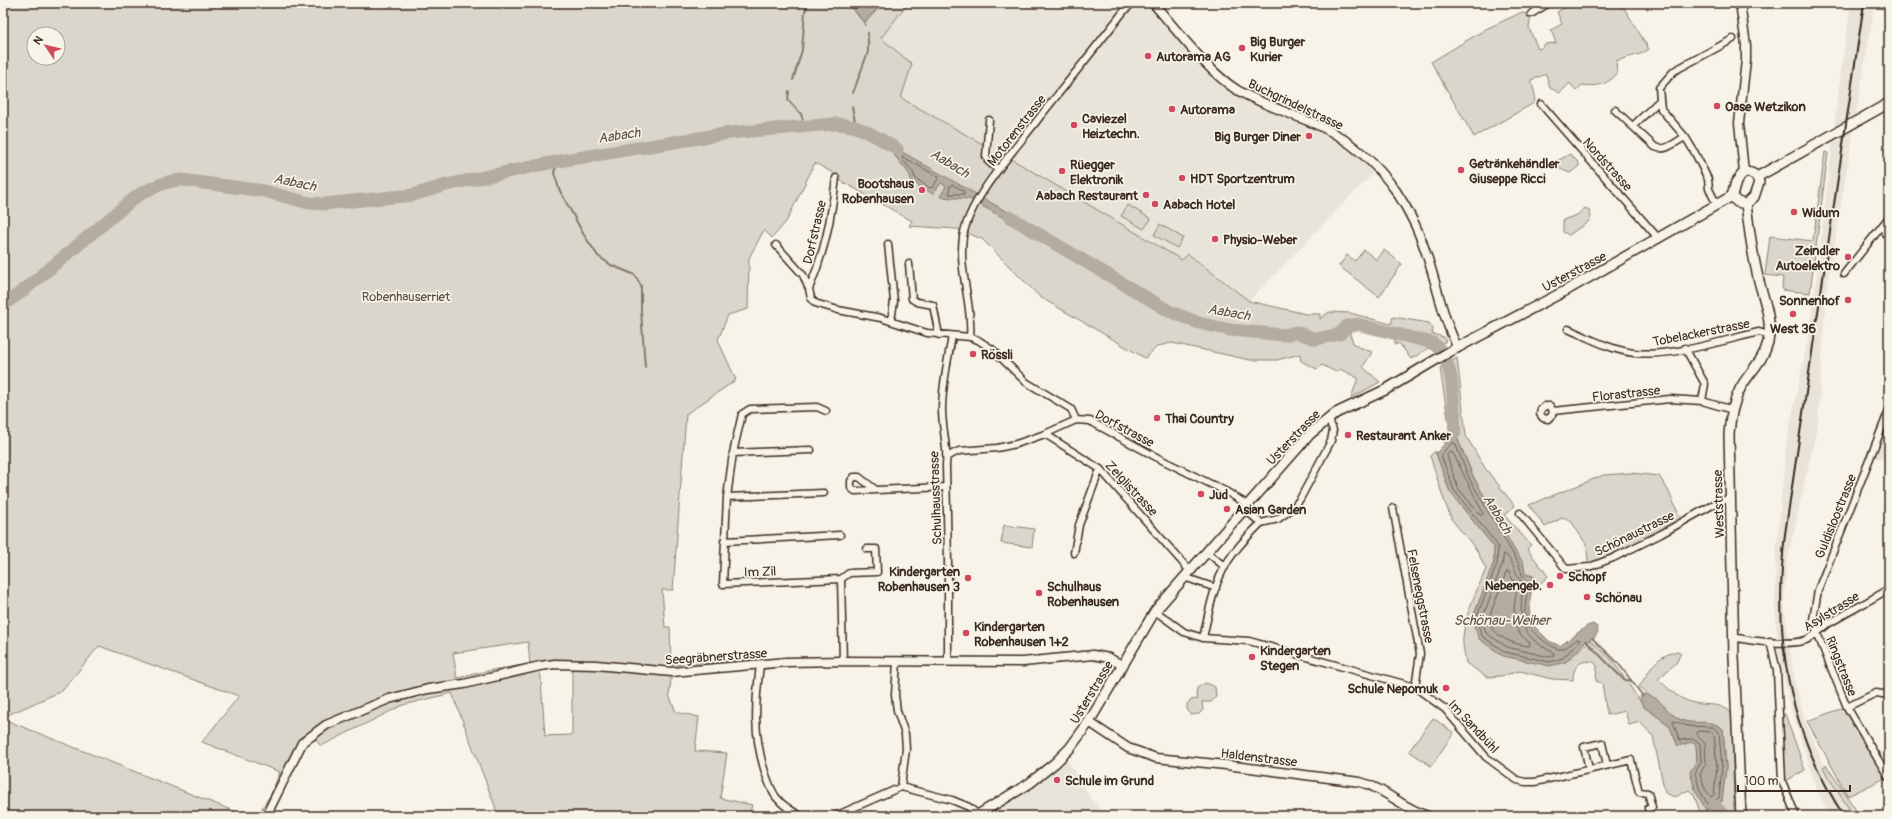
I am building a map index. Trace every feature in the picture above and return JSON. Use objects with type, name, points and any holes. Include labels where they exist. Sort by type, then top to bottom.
[{"type":"main road","points":[[1758,177],[1889,103]]},
{"type":"main road","points":[[1744,172],[1753,173],[1758,177],[1759,182],[1750,202],[1746,204],[1737,202],[1732,196],[1736,182],[1744,172]]},
{"type":"main road","name":"Usterstrasse","points":[[977,815],[1030,782],[1055,763],[1070,748],[1089,722],[1122,665],[1156,611],[1310,434],[1328,418],[1345,408],[1396,384],[1437,358],[1565,291],[1659,239],[1732,196]]},
{"type":"main road","name":"Weststrasse","points":[[1741,816],[1733,637],[1729,434],[1732,410],[1740,390],[1761,361],[1769,335],[1768,311],[1755,265],[1746,204]]},
{"type":"street","name":"Motorenstrasse","points":[[970,337],[971,327],[963,281],[962,248],[965,227],[974,206],[998,170],[1119,17],[1133,3]]},
{"type":"street","name":"Buchgrindelstrasse","points":[[1153,3],[1218,75],[1237,89],[1327,130],[1345,141],[1377,169],[1395,190],[1418,230],[1428,259],[1445,320],[1458,348]]},
{"type":"street","points":[[1531,14],[1549,3]]},
{"type":"street","points":[[1740,3],[1746,45],[1746,60],[1739,123],[1744,172]]},
{"type":"street","points":[[1717,205],[1709,189],[1708,179],[1695,153],[1685,137],[1661,109],[1659,88],[1674,71],[1733,39]]},
{"type":"street","points":[[1633,126],[1660,100]]},
{"type":"street","name":"Nordstrasse","points":[[1541,104],[1659,239]]},
{"type":"street","points":[[1616,110],[1660,150],[1685,137]]},
{"type":"street","points":[[989,120],[986,156],[988,161],[998,170]]},
{"type":"street","name":"Dorfstrasse","points":[[809,289],[822,254],[832,219],[836,178]]},
{"type":"street","points":[[1844,274],[1884,225],[1889,216]]},
{"type":"street","points":[[1884,225],[1885,233],[1889,238]]},
{"type":"street","points":[[888,244],[894,301],[891,321]]},
{"type":"street","name":"Dorfstrasse","points":[[776,245],[803,275],[811,298],[819,305],[891,321],[919,331],[939,335],[970,337],[992,349],[1026,382],[1071,409],[1076,420],[1097,423],[1158,458],[1227,492],[1246,507],[1261,523]]},
{"type":"street","points":[[909,264],[912,299],[917,302],[933,305],[939,335]]},
{"type":"street","name":"Tobelackerstrasse","points":[[1568,329],[1611,347],[1634,352],[1655,353],[1759,332],[1769,335]]},
{"type":"street","name":"Schulhausstrasse","points":[[948,661],[946,465],[948,456],[945,449],[942,406],[952,336]]},
{"type":"street","points":[[1685,348],[1705,384],[1702,401]]},
{"type":"street","name":"Florastrasse","points":[[1553,412],[1670,399],[1702,401],[1732,410]]},
{"type":"street","name":"Im Zil","points":[[826,411],[817,407],[747,410],[740,416],[727,497],[723,584],[841,579],[849,573],[877,572],[876,549],[867,549]]},
{"type":"street","name":"Guldisloostrasse","points":[[1816,634],[1813,620],[1818,590],[1889,410]]},
{"type":"street","points":[[1203,638],[1216,588],[1225,567],[1234,554],[1261,523],[1278,519],[1293,508],[1300,499],[1331,441],[1332,430],[1328,418]]},
{"type":"street","points":[[948,456],[958,451],[1005,446],[1045,434],[1076,420]]},
{"type":"street","name":"Zelglistrasse","points":[[1045,434],[1100,469],[1187,574]]},
{"type":"street","points":[[733,453],[811,450]]},
{"type":"street","points":[[1074,553],[1079,525],[1100,469]]},
{"type":"street","points":[[876,490],[946,487]]},
{"type":"street","points":[[727,497],[824,493]]},
{"type":"street","name":"Schönaustrasse","points":[[1520,513],[1566,569],[1589,567],[1613,558],[1661,534],[1716,503],[1731,498]]},
{"type":"street","name":"Felseneggstrasse","points":[[1393,508],[1420,654],[1415,687]]},
{"type":"street","points":[[724,540],[840,535]]},
{"type":"street","points":[[1207,552],[1225,567]]},
{"type":"street","points":[[1187,574],[1216,588]]},
{"type":"street","points":[[841,579],[842,661]]},
{"type":"street","name":"Asylstrasse","points":[[1733,637],[1747,640],[1770,641],[1795,642],[1807,640],[1827,625],[1889,590]]},
{"type":"street","points":[[1156,611],[1184,632],[1203,638],[1249,641],[1415,687]]},
{"type":"street","name":"Ringstrasse","points":[[1816,634],[1847,707],[1889,778]]},
{"type":"street","points":[[1770,641],[1777,671],[1782,781],[1796,816]]},
{"type":"street","name":"Seegräbnerstrasse","points":[[266,816],[302,743],[326,725],[389,699],[428,689],[464,684],[540,666],[555,664],[596,665],[672,672],[760,665],[842,661],[1029,661],[1093,655],[1109,658],[1122,665]]},
{"type":"street","points":[[897,661],[895,695],[897,711],[905,734],[906,749],[901,787]]},
{"type":"street","points":[[760,665],[755,717],[761,757],[771,789],[776,798],[784,806],[801,816]]},
{"type":"street","name":"Im Sandbühl","points":[[1415,687],[1445,709],[1486,757],[1516,780],[1535,782],[1631,760],[1639,792],[1648,793],[1652,807],[1648,810]]},
{"type":"street","name":"Ringstrasse","points":[[1847,707],[1876,693],[1889,695]]},
{"type":"street","name":"Haldenstrasse","points":[[1089,722],[1128,748],[1156,758],[1226,765],[1360,782],[1376,787],[1407,807],[1428,816]]},
{"type":"street","points":[[1589,769],[1584,747],[1602,743],[1607,765]]},
{"type":"street","points":[[834,816],[901,787],[952,800],[969,807],[977,815]]},
{"type":"shaded area","points":[[908,3],[1153,3],[1206,62],[1237,89],[1322,127],[1377,169],[1249,301],[1188,254],[1183,260],[998,170],[988,161],[986,146],[901,98],[881,38]]},
{"type":"shaded area","points":[[1851,3],[1875,3],[1826,294],[1818,423],[1787,562],[1784,604],[1794,678],[1805,720],[1821,759],[1860,816],[1830,816],[1818,793],[1789,702],[1778,649],[1775,607],[1776,556],[1786,445],[1810,329],[1841,70]]},
{"type":"shaded area","points":[[1889,410],[1889,460],[1870,457]]},
{"type":"shaded area","points":[[1064,754],[1091,799],[1107,816],[976,816]]},
{"type":"green space","name":"Robenhauserriet","points":[[3,3],[848,3],[863,22],[867,21],[883,3],[908,3],[881,38],[912,64],[901,98],[986,146],[986,156],[998,170],[1008,157],[1182,260],[1188,254],[1249,301],[1306,314],[1320,314],[1320,319],[1329,312],[1350,313],[1391,324],[1393,317],[1429,323],[1433,329],[1432,334],[1444,337],[1446,341],[1431,350],[1429,348],[1411,359],[1399,343],[1395,345],[1395,337],[1351,327],[1350,334],[1354,345],[1372,352],[1363,367],[1380,382],[1351,398],[1358,378],[1340,369],[1336,372],[1322,365],[1317,369],[1301,361],[1300,354],[1277,360],[1250,360],[1172,343],[1158,346],[1145,358],[1040,297],[982,239],[957,229],[909,226],[912,221],[836,178],[833,173],[815,163],[786,222],[772,238],[764,230],[749,258],[748,309],[728,315],[718,340],[736,380],[686,414],[673,590],[662,590],[665,627],[670,627],[671,665],[750,659],[760,665],[672,672],[669,695],[676,712],[699,717],[695,751],[727,753],[720,798],[752,805],[749,816],[497,816],[495,806],[452,693],[403,705],[321,746],[311,735],[266,816],[257,816],[271,794],[280,772],[202,742],[239,696],[99,646],[62,691],[3,717]],"holes":[[[528,642],[530,664],[492,670],[457,678],[453,653]],[[572,664],[572,735],[545,736],[540,666]]]},
{"type":"green space","points":[[1573,3],[1621,3],[1649,49],[1643,53],[1616,61],[1617,74],[1609,81],[1593,86],[1582,85],[1576,91],[1570,83],[1560,93],[1550,88],[1546,74],[1531,80],[1535,95],[1534,103],[1474,137],[1431,62],[1486,29],[1520,13],[1531,14],[1529,28],[1538,49],[1545,44],[1556,43],[1551,30],[1562,24],[1557,12]]},
{"type":"green space","points":[[1825,152],[1828,153],[1810,293],[1782,290],[1783,277],[1765,275],[1770,236],[1813,241]]},
{"type":"green space","points":[[1570,154],[1579,163],[1579,166],[1570,173],[1553,166],[1557,161]]},
{"type":"green space","points":[[1128,205],[1151,219],[1144,229],[1121,216]]},
{"type":"green space","points":[[1585,208],[1589,210],[1591,217],[1588,222],[1569,235],[1563,232],[1563,220],[1577,215]]},
{"type":"green space","points":[[1160,224],[1183,238],[1177,248],[1154,235]]},
{"type":"green space","points":[[1364,250],[1377,260],[1384,250],[1402,264],[1379,297],[1339,266],[1347,255],[1355,261]]},
{"type":"green space","points":[[1457,358],[1466,436],[1485,468],[1515,506],[1504,515],[1531,545],[1527,549],[1548,576],[1540,584],[1533,576],[1525,574],[1523,562],[1515,551],[1474,478],[1455,433],[1446,443],[1442,440],[1450,432],[1440,368]]},
{"type":"green space","points":[[1435,451],[1450,492],[1494,547],[1494,562],[1472,620],[1566,662],[1590,640],[1613,661],[1644,707],[1669,725],[1678,746],[1691,742],[1696,745],[1697,761],[1690,772],[1696,792],[1715,806],[1722,801],[1726,767],[1723,729],[1712,724],[1687,722],[1681,720],[1665,709],[1639,687],[1650,669],[1658,660],[1677,651],[1681,653],[1676,663],[1658,679],[1672,692],[1684,699],[1694,703],[1716,705],[1727,709],[1732,713],[1734,816],[1717,816],[1718,814],[1712,809],[1700,812],[1694,795],[1689,790],[1675,797],[1665,793],[1653,736],[1640,722],[1629,725],[1625,711],[1607,715],[1602,683],[1596,681],[1597,666],[1594,662],[1589,661],[1578,665],[1574,671],[1573,680],[1552,679],[1520,671],[1501,676],[1487,677],[1466,663],[1463,643],[1464,628],[1472,602],[1486,569],[1476,549],[1452,520],[1430,456]]},
{"type":"green space","points":[[1631,473],[1659,476],[1668,490],[1682,522],[1589,567],[1586,544],[1571,521],[1562,518],[1545,527],[1529,505],[1604,475]]},
{"type":"green space","points":[[1004,525],[1034,529],[1032,547],[1001,543]]},
{"type":"green space","points":[[1206,683],[1215,687],[1216,697],[1211,702],[1202,702],[1203,710],[1199,714],[1191,715],[1187,709],[1187,704],[1191,700],[1198,699],[1196,695],[1197,688]]},
{"type":"green space","points":[[1843,708],[1885,778],[1848,796],[1807,721]]},
{"type":"green space","points":[[1785,714],[1805,770],[1786,781],[1784,777],[1781,716]]},
{"type":"green space","points":[[1433,718],[1454,733],[1431,766],[1409,751]]},
{"type":"green space","points":[[3,719],[246,816],[3,816]]},
{"type":"green space","points":[[1826,765],[1860,816],[1854,816],[1828,777],[1823,767]]},
{"type":"water","points":[[848,3],[883,3],[864,22]]},
{"type":"water","points":[[883,141],[1018,218],[1024,225],[1017,225],[969,199],[940,197],[946,186],[941,183],[933,194],[911,181],[910,175]]},
{"type":"water","name":"Schönau-Weiher","points":[[1455,433],[1474,478],[1515,551],[1523,562],[1525,574],[1533,576],[1529,609],[1531,623],[1549,641],[1560,646],[1587,626],[1593,624],[1597,627],[1598,632],[1594,638],[1586,641],[1566,662],[1550,666],[1503,656],[1479,639],[1472,620],[1494,562],[1494,547],[1450,492],[1436,453]]},
{"type":"water","points":[[1645,694],[1657,699],[1671,713],[1681,720],[1686,722],[1712,723],[1723,729],[1726,767],[1722,801],[1706,810],[1696,792],[1690,772],[1697,761],[1696,745],[1691,742],[1678,746],[1669,725],[1644,707],[1640,700],[1641,695]]},
{"type":"waterway","points":[[793,80],[802,50],[805,11],[809,3]]},
{"type":"waterway","points":[[853,93],[868,52],[868,33]]},
{"type":"waterway","points":[[789,91],[788,100],[801,114],[805,126]]},
{"type":"waterway","points":[[852,107],[856,126]]},
{"type":"waterway","name":"Aabach","points":[[3,305],[24,290],[137,196],[158,185],[170,182],[182,180],[264,191],[309,203],[323,204],[413,195],[446,185],[559,161],[729,133],[842,124],[859,128],[897,149]]},
{"type":"waterway","points":[[559,161],[554,172],[559,189],[584,235],[598,256],[611,265],[635,275],[641,286],[641,311],[645,367]]},
{"type":"waterway","name":"Aabach","points":[[1010,217],[1169,311],[1199,323],[1230,330],[1285,335],[1296,332],[1316,339],[1340,334],[1347,326],[1357,324],[1433,343],[1446,360],[1450,372],[1455,433]]},
{"type":"waterway","name":"Aabach","points":[[3,308],[5,304]]},
{"type":"waterway","name":"Aabach","points":[[1592,638],[1618,663],[1643,696]]},
{"type":"waterway","name":"Aabach","points":[[1586,641],[1623,679],[1631,681]]},
{"type":"waterway","name":"Aabach","points":[[1715,806],[1724,816]]},
{"type":"railway","points":[[1844,816],[1825,783],[1809,750],[1797,715],[1783,645],[1781,609],[1785,534],[1864,3]]},
{"type":"place","name":"Big Burger Kurier","points":[[1242,48]]},
{"type":"place","name":"Autorama AG","points":[[1148,56]]},
{"type":"place","name":"Oase Wetzikon","points":[[1717,106]]},
{"type":"place","name":"Autorama","points":[[1172,109]]},
{"type":"place","name":"Caviezel Heiztechn.","points":[[1074,125]]},
{"type":"place","name":"Big Burger Diner","points":[[1309,136]]},
{"type":"place","name":"Getränkehändler Giuseppe Ricci","points":[[1461,170]]},
{"type":"place","name":"Rüegger Elektronik","points":[[1062,171]]},
{"type":"place","name":"HDT Sportzentrum","points":[[1182,178]]},
{"type":"place","name":"Bootshaus Robenhausen","points":[[922,190]]},
{"type":"place","name":"Aabach Restaurant","points":[[1146,195]]},
{"type":"place","name":"Aabach Hotel","points":[[1155,204]]},
{"type":"place","name":"Widum","points":[[1794,212]]},
{"type":"place","name":"Physio-Weber","points":[[1215,239]]},
{"type":"place","name":"Zeindler Autoelektro","points":[[1848,257]]},
{"type":"place","name":"Sonnenhof","points":[[1848,300]]},
{"type":"place","name":"West 36","points":[[1793,314]]},
{"type":"place","name":"Rössli","points":[[973,354]]},
{"type":"place","name":"Thai Country","points":[[1157,418]]},
{"type":"place","name":"Restaurant Anker","points":[[1348,435]]},
{"type":"place","name":"Jud","points":[[1201,494]]},
{"type":"place","name":"Asian Garden","points":[[1227,509]]},
{"type":"place","name":"Schopf","points":[[1560,576]]},
{"type":"place","name":"Kindergarten Robenhausen 3","points":[[968,578]]},
{"type":"place","name":"Nebengeb.","points":[[1550,585]]},
{"type":"place","name":"Schulhaus Robenhausen","points":[[1039,593]]},
{"type":"place","name":"Schönau","points":[[1587,597]]},
{"type":"place","name":"Kindergarten Robenhausen 1+2","points":[[966,633]]},
{"type":"place","name":"Kindergarten Stegen","points":[[1252,657]]},
{"type":"place","name":"Schule Nepomuk","points":[[1446,688]]},
{"type":"place","name":"Schule im Grund","points":[[1057,780]]}]
